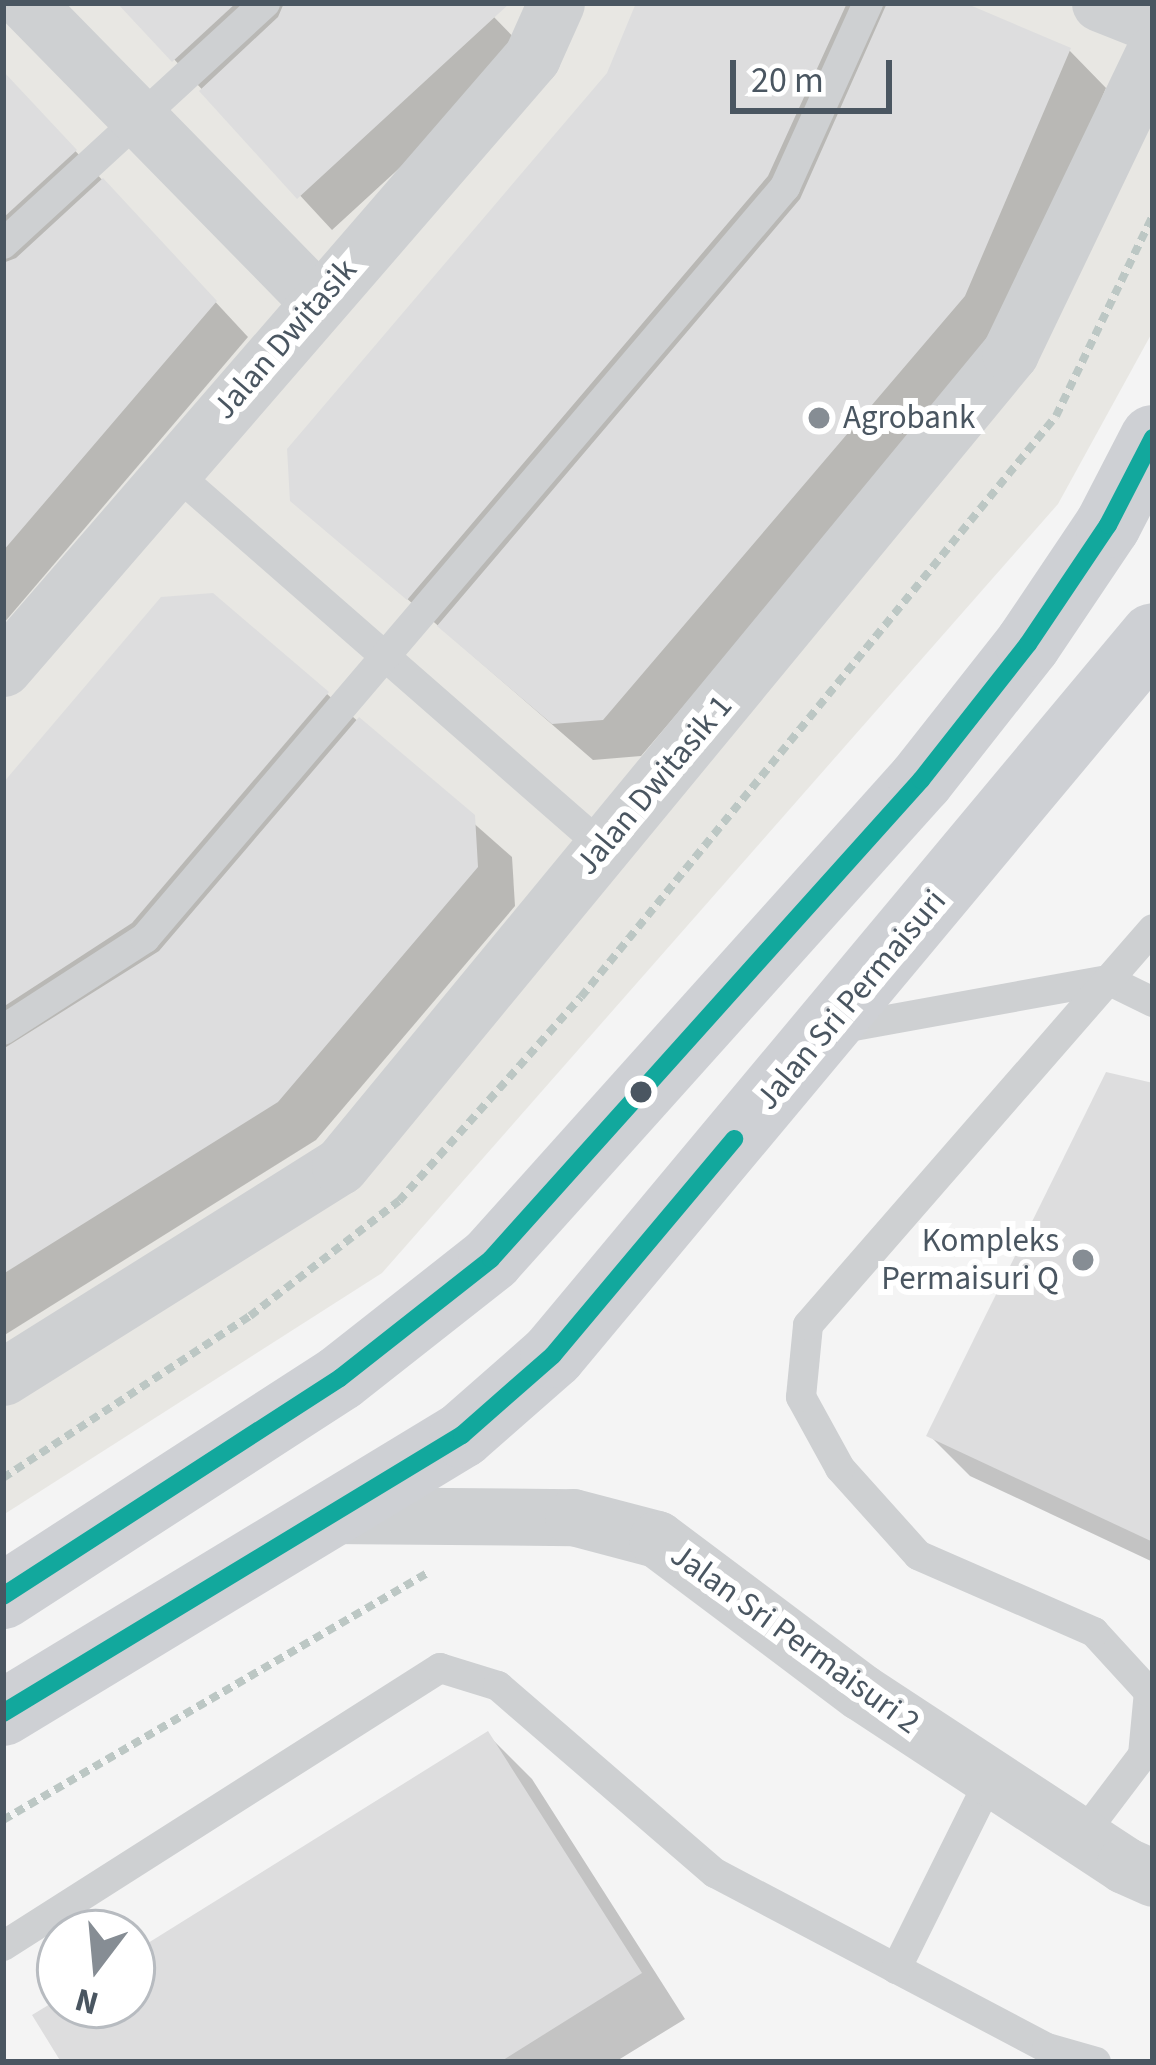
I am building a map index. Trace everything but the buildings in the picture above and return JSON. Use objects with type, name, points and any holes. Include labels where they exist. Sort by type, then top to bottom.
[{"type":"main road","points":[[3,1596],[340,1378],[416,1324],[491,1258],[921,779],[1041,625],[1108,525],[1153,438]]},
{"type":"main road","name":"Jalan Sri Permaisuri","points":[[3,1713],[462,1435],[553,1355],[1153,636]]},
{"type":"street","points":[[26,3],[317,300]]},
{"type":"street","name":"Jalan Dwitasik","points":[[3,668],[532,57],[556,3]]},
{"type":"street","points":[[1100,3],[1153,24]]},
{"type":"street","name":"Jalan Dwitasik 1","points":[[3,1377],[340,1166],[1010,353],[1138,127],[1153,55]]},
{"type":"street","name":"Jalan Sri Permaisuri 2","points":[[328,1516],[573,1517],[657,1539],[860,1692],[1081,1837],[1153,1878]]},
{"type":"lane","points":[[3,244],[265,3]]},
{"type":"lane","points":[[3,1030],[146,938],[382,654],[785,187],[868,3]]},
{"type":"lane","points":[[173,471],[603,847]]},
{"type":"lane","points":[[1081,1837],[1143,1755],[1149,1692],[1094,1632],[918,1555],[840,1468],[801,1396],[808,1325],[1153,929]]},
{"type":"lane","points":[[825,1031],[1108,980],[1153,1002]]},
{"type":"lane","points":[[3,1946],[440,1668],[497,1686],[715,1874],[1047,2048],[1096,2062]]},
{"type":"lane","points":[[896,1969],[991,1778]]},
{"type":"shaded area","points":[[3,3],[1153,3],[1153,331],[1058,504],[382,1273],[3,1515]]},
{"type":"transit line","points":[[3,1596],[340,1378],[491,1259],[921,780],[1028,644],[1108,525],[1153,438]]},
{"type":"transit line","points":[[3,1713],[462,1435],[553,1355],[734,1139]]},
{"type":"place","name":"Agrobank","points":[[819,418]]},
{"type":"place","name":"Kompleks Permaisuri Q","points":[[1083,1260]]}]
